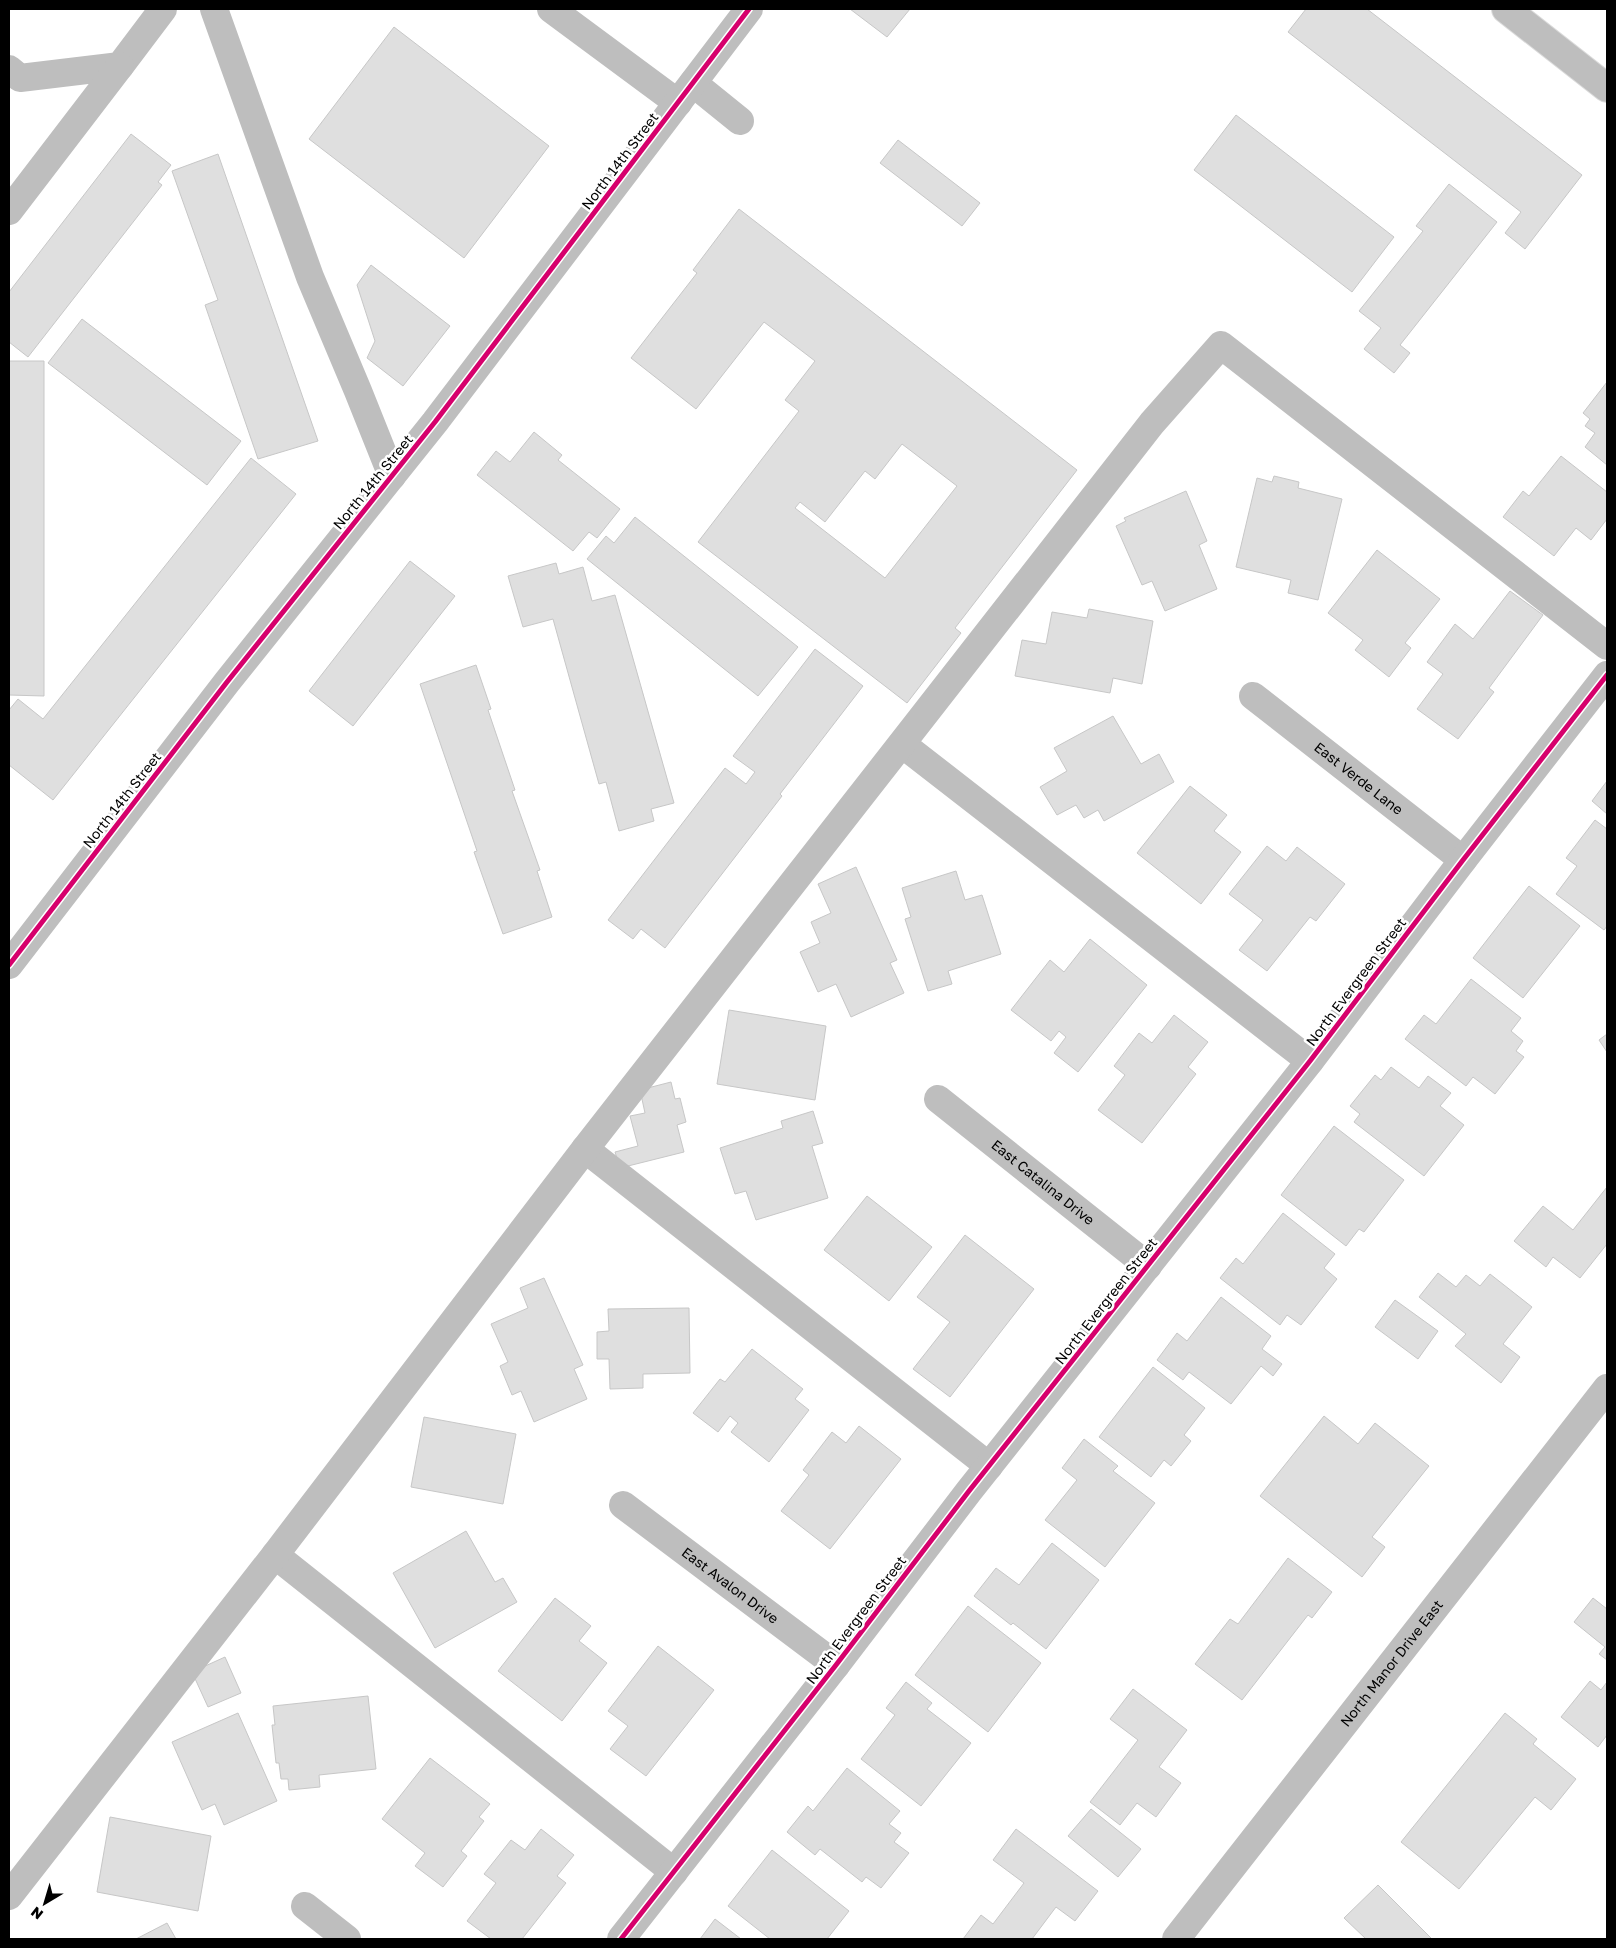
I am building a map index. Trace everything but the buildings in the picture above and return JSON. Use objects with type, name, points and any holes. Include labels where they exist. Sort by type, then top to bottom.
[{"type":"street","points":[[9,211],[163,9]]},
{"type":"street","points":[[214,9],[310,277],[392,476]]},
{"type":"street","points":[[551,9],[686,93],[740,121]]},
{"type":"street","name":"North 14th Street","points":[[9,965],[227,682],[392,476],[750,9]]},
{"type":"street","points":[[1506,9],[1607,88]]},
{"type":"street","points":[[9,69],[20,78],[120,66]]},
{"type":"street","points":[[9,1896],[585,1148],[1152,423],[1221,346],[1607,646]]},
{"type":"street","name":"North Evergreen Street","points":[[621,1939],[989,1466],[1310,1061],[1607,675]]},
{"type":"street","name":"East Verde Lane","points":[[1253,696],[1463,860]]},
{"type":"street","points":[[902,744],[1310,1061]]},
{"type":"street","name":"East Catalina Drive","points":[[938,1099],[1148,1266]]},
{"type":"street","points":[[585,1148],[989,1466]]},
{"type":"street","name":"North Manor Drive East","points":[[1176,1939],[1607,1388]]},
{"type":"street","name":"East Avalon Drive","points":[[623,1505],[836,1665]]},
{"type":"street","points":[[274,1554],[674,1872]]},
{"type":"street","points":[[305,1906],[347,1939]]},
{"type":"cycle path","points":[[9,965],[227,682],[435,422],[749,9]]},
{"type":"cycle path","points":[[621,1939],[836,1665],[969,1491],[1310,1061],[1607,675]]}]
